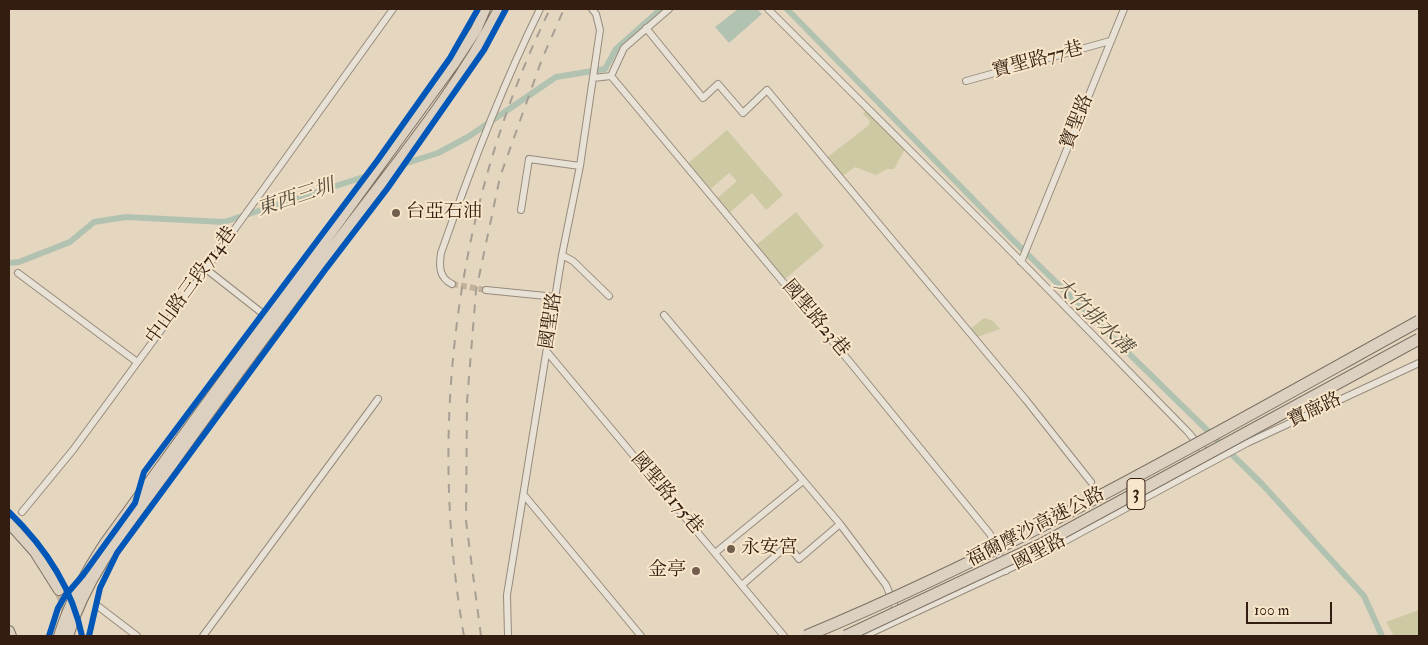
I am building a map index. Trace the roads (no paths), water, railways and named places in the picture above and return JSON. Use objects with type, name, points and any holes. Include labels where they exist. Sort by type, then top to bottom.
[{"type":"highway","name":"福爾摩沙高速公路","points":[[806,636],[907,592],[1076,508],[1419,321]]},
{"type":"highway","name":"福爾摩沙高速公路","points":[[846,636],[1040,545],[1419,339]]},
{"type":"main road","points":[[68,636],[95,572],[200,432],[416,111],[476,30],[485,9]]},
{"type":"main road","points":[[60,636],[72,598],[83,575],[190,424],[315,263],[432,122],[499,9]]},
{"type":"main road","points":[[416,111],[432,122]]},
{"type":"main road","points":[[9,523],[35,552],[59,590]]},
{"type":"main road","points":[[9,631],[11,636]]},
{"type":"street","name":"中山路三段714巷","points":[[22,512],[73,450],[393,9]]},
{"type":"street","points":[[452,284],[443,277],[440,270],[441,253],[479,146],[511,68],[540,9]]},
{"type":"street","name":"國聖路","points":[[508,636],[507,595],[548,353],[562,255],[580,166],[600,30],[596,14],[592,9]]},
{"type":"street","points":[[593,78],[611,76],[624,48],[669,9]]},
{"type":"street","points":[[768,9],[1188,432],[1212,461]]},
{"type":"street","name":"寶聖路","points":[[1020,262],[1124,9]]},
{"type":"street","points":[[646,28],[703,98],[718,84],[743,113],[767,90],[1026,400],[1091,482]]},
{"type":"street","name":"寶聖路77巷","points":[[966,81],[1110,41]]},
{"type":"street","name":"國聖路23巷","points":[[611,76],[854,367],[990,534],[1006,571]]},
{"type":"street","points":[[520,210],[529,159],[580,166]]},
{"type":"street","points":[[562,255],[573,261],[609,296]]},
{"type":"street","points":[[206,269],[262,313]]},
{"type":"street","points":[[18,273],[137,362]]},
{"type":"street","points":[[486,290],[556,297]]},
{"type":"street","points":[[664,315],[840,524],[886,585],[901,619]]},
{"type":"street","name":"國聖路175巷","points":[[548,353],[784,636]]},
{"type":"street","name":"寶廍路","points":[[1212,461],[1419,363]]},
{"type":"street","points":[[203,636],[378,398]]},
{"type":"street","name":"國聖路","points":[[864,636],[1006,571],[1212,461]]},
{"type":"street","points":[[715,553],[803,481]]},
{"type":"street","points":[[524,495],[641,636]]},
{"type":"street","points":[[742,585],[788,545],[799,559],[840,524]]},
{"type":"street","points":[[99,607],[137,636]]},
{"type":"waterway","name":"東西三圳","points":[[9,263],[19,262],[70,242],[94,222],[126,217],[224,222],[438,153],[468,137],[556,77],[605,69],[616,49],[661,9]]},
{"type":"waterway","name":"大竹排水溝","points":[[787,9],[1011,238],[1262,484],[1364,596],[1382,636]]},
{"type":"tunnel","points":[[452,284],[486,290]]},
{"type":"tunnel","points":[[59,590],[69,618]]},
{"type":"railway","points":[[464,636],[453,557],[449,476],[450,396],[458,316],[472,236],[492,158],[518,82],[550,9]]},
{"type":"railway","points":[[481,636],[466,521],[467,402],[476,291],[500,177],[542,59],[564,9]]},
{"type":"place","name":"台亞石油","points":[[396,213]]},
{"type":"place","name":"永安宮","points":[[731,549]]},
{"type":"place","name":"金亭","points":[[696,571]]}]
